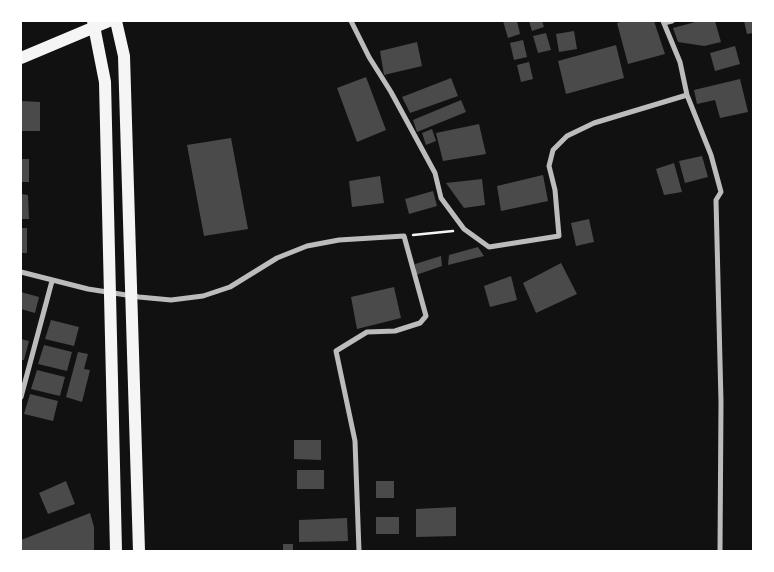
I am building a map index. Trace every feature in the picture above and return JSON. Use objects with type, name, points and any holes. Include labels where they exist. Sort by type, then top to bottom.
[{"type":"highway","points":[[21,58],[93,24],[109,21]]},
{"type":"highway","points":[[116,21],[124,56],[139,551]]},
{"type":"highway","points":[[93,24],[105,82],[116,551]]},
{"type":"street","points":[[352,21],[368,57],[391,92],[435,173],[441,198],[464,229],[488,247],[559,236],[555,190],[549,166],[553,150],[567,136],[594,123],[687,96]]},
{"type":"street","points":[[672,21],[664,22],[680,62],[687,96],[711,155],[721,192],[716,200],[721,402],[720,551]]},
{"type":"street","points":[[21,272],[52,281],[130,296],[171,300],[203,296],[230,286],[276,258],[307,246],[339,240],[404,236],[426,316],[420,323],[395,331],[367,332],[336,351],[355,441],[359,551]]},
{"type":"street","points":[[21,398],[52,281]]},
{"type":"path","points":[[404,236],[464,229]]},
{"type":"building","points":[[503,21],[517,21],[520,34],[508,38]]},
{"type":"building","points":[[529,21],[542,21],[544,27],[532,31]]},
{"type":"building","points":[[623,21],[654,21],[665,54],[628,64],[617,23]]},
{"type":"building","points":[[699,21],[715,21],[721,42],[704,46],[678,42],[673,28]]},
{"type":"building","points":[[744,21],[753,21],[753,33],[747,34]]},
{"type":"building","points":[[574,31],[577,49],[559,52],[556,34]]},
{"type":"building","points":[[546,33],[551,50],[538,53],[533,36]]},
{"type":"building","points":[[523,40],[527,57],[514,60],[510,43]]},
{"type":"building","points":[[417,42],[422,66],[384,75],[380,51]]},
{"type":"building","points":[[616,45],[624,78],[566,94],[558,61]]},
{"type":"building","points":[[735,46],[740,64],[715,71],[710,53]]},
{"type":"building","points":[[529,62],[533,79],[521,82],[517,65]]},
{"type":"building","points":[[366,77],[386,130],[357,142],[337,88]]},
{"type":"building","points":[[451,78],[458,96],[410,113],[402,97]]},
{"type":"building","points":[[740,79],[748,112],[720,118],[715,100],[697,104],[694,90]]},
{"type":"building","points":[[461,100],[466,112],[417,132],[413,120]]},
{"type":"building","points":[[21,101],[40,102],[40,131],[21,131]]},
{"type":"building","points":[[479,124],[486,154],[443,161],[436,133]]},
{"type":"building","points":[[432,129],[436,141],[426,145],[422,133]]},
{"type":"building","points":[[231,138],[248,229],[204,236],[187,145]]},
{"type":"building","points":[[702,156],[708,177],[685,183],[679,161]]},
{"type":"building","points":[[21,159],[29,159],[29,182],[21,182]]},
{"type":"building","points":[[674,163],[682,192],[664,195],[656,169]]},
{"type":"building","points":[[543,175],[548,201],[501,211],[497,186]]},
{"type":"building","points":[[380,176],[384,203],[352,207],[349,181]]},
{"type":"building","points":[[482,179],[485,205],[464,208],[446,183]]},
{"type":"building","points":[[433,191],[437,206],[409,214],[405,199]]},
{"type":"building","points":[[21,194],[28,195],[29,219],[21,219]]},
{"type":"building","points":[[589,219],[594,242],[576,246],[571,223]]},
{"type":"building","points":[[21,228],[27,228],[27,253],[21,253]]},
{"type":"building","points":[[478,247],[484,256],[448,265],[449,255]]},
{"type":"building","points":[[441,256],[442,266],[416,275],[415,264]]},
{"type":"building","points":[[561,263],[577,294],[536,313],[523,283]]},
{"type":"building","points":[[511,276],[517,300],[490,307],[484,286]]},
{"type":"building","points":[[394,287],[401,318],[357,329],[351,297]]},
{"type":"building","points":[[21,292],[39,297],[35,313],[21,309]]},
{"type":"building","points":[[51,320],[79,327],[74,346],[45,339]]},
{"type":"building","points":[[21,339],[29,341],[24,360],[21,360]]},
{"type":"building","points":[[44,345],[72,352],[67,371],[38,364]]},
{"type":"building","points":[[78,352],[88,354],[84,369],[90,370],[82,402],[66,397]]},
{"type":"building","points":[[37,370],[65,377],[60,396],[31,389]]},
{"type":"building","points":[[30,394],[58,401],[53,421],[24,414]]},
{"type":"building","points":[[294,440],[321,440],[321,460],[294,459]]},
{"type":"building","points":[[297,470],[324,470],[324,489],[297,489]]},
{"type":"building","points":[[66,481],[75,504],[48,514],[39,493]]},
{"type":"building","points":[[376,481],[394,481],[394,498],[376,498]]},
{"type":"building","points":[[456,507],[456,536],[416,537],[416,509]]},
{"type":"building","points":[[90,513],[94,527],[94,551],[21,551],[21,540]]},
{"type":"building","points":[[376,517],[399,517],[399,534],[376,534]]},
{"type":"building","points":[[347,518],[348,541],[299,542],[299,520]]},
{"type":"building","points":[[283,544],[293,544],[293,551],[283,551]]}]
